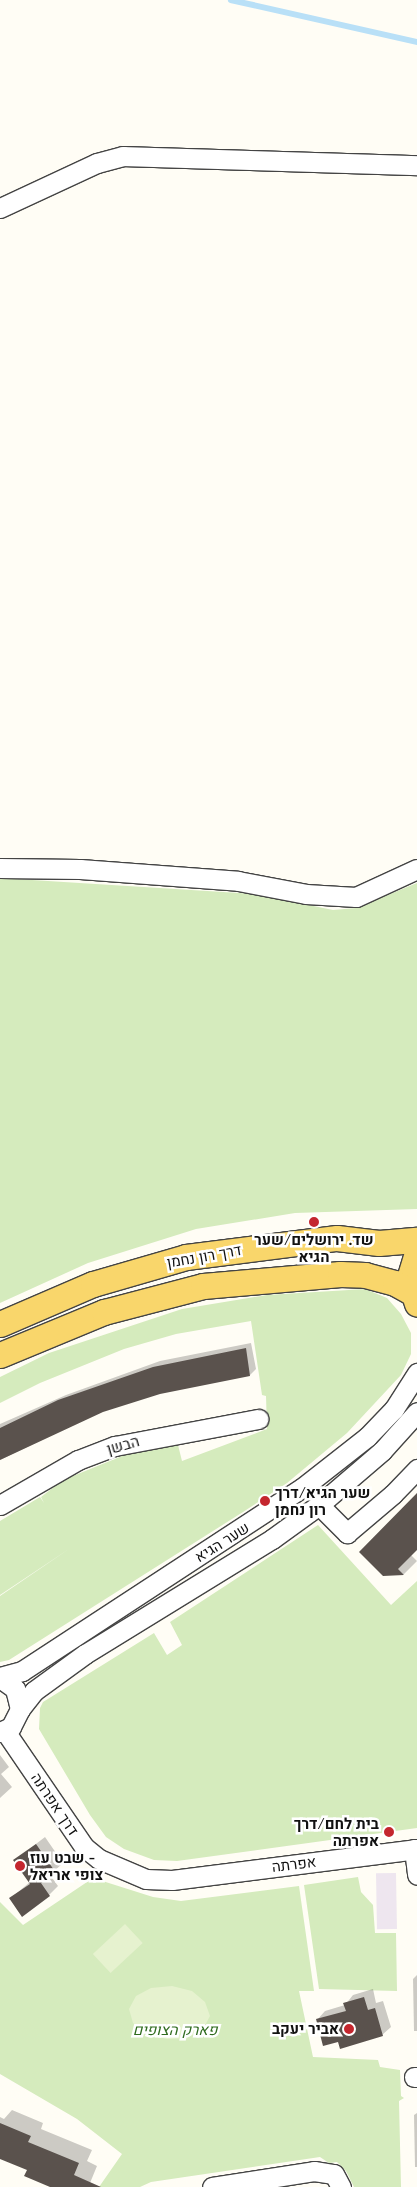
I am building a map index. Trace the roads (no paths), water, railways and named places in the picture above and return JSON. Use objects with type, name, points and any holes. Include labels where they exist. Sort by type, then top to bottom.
[{"type":"main road","name":"דרך רון נחמן","points":[[0,1324],[93,1284],[186,1257],[337,1238],[379,1243],[417,1240]]},
{"type":"main road","points":[[414,1298],[411,1266],[417,1252]]},
{"type":"main road","name":"דרך רון נחמן","points":[[0,1355],[104,1312],[203,1286],[340,1274],[365,1275],[395,1283],[414,1298]]},
{"type":"street","points":[[0,208],[97,163],[123,156],[417,166]]},
{"type":"street","points":[[0,868],[80,870],[229,881],[306,894],[356,898],[417,869]]},
{"type":"street","name":"שער הגיא","points":[[0,1678],[22,1671],[302,1488],[367,1437],[394,1409],[417,1373]]},
{"type":"street","name":"שער הגיא","points":[[2,1732],[17,1719],[20,1709],[34,1691],[85,1654],[272,1539],[319,1505],[382,1451],[417,1412]]},
{"type":"street","name":"הבשן","points":[[0,1505],[78,1460],[115,1446],[258,1419]]},
{"type":"street","points":[[319,1505],[347,1533],[379,1507],[417,1469]]},
{"type":"street","points":[[0,1678],[15,1689],[20,1709]]},
{"type":"street","name":"דרך אפרתה","points":[[2,1732],[84,1847],[99,1859],[146,1880],[172,1880]]},
{"type":"street","points":[[416,1849],[417,1875]]},
{"type":"street","name":"אפרתה","points":[[172,1880],[416,1849]]},
{"type":"street","points":[[212,2187],[314,2171],[334,2174],[340,2187]]},
{"type":"waterway","points":[[231,0],[417,42]]},
{"type":"place","name":"שד. ירושלים/שער הגיא","points":[[314,1222]]},
{"type":"place","name":"שער הגיא/דרך רון נחמן","points":[[265,1501]]},
{"type":"place","name":"בית לחם/דרך אפרתה","points":[[389,1832]]},
{"type":"place","name":"שבט עוז - צופי אריאל","points":[[20,1866]]},
{"type":"place","name":"אביר יעקב","points":[[349,2029]]},
{"type":"park label","name":"פארק הצופים","points":[[175,2030]]}]
